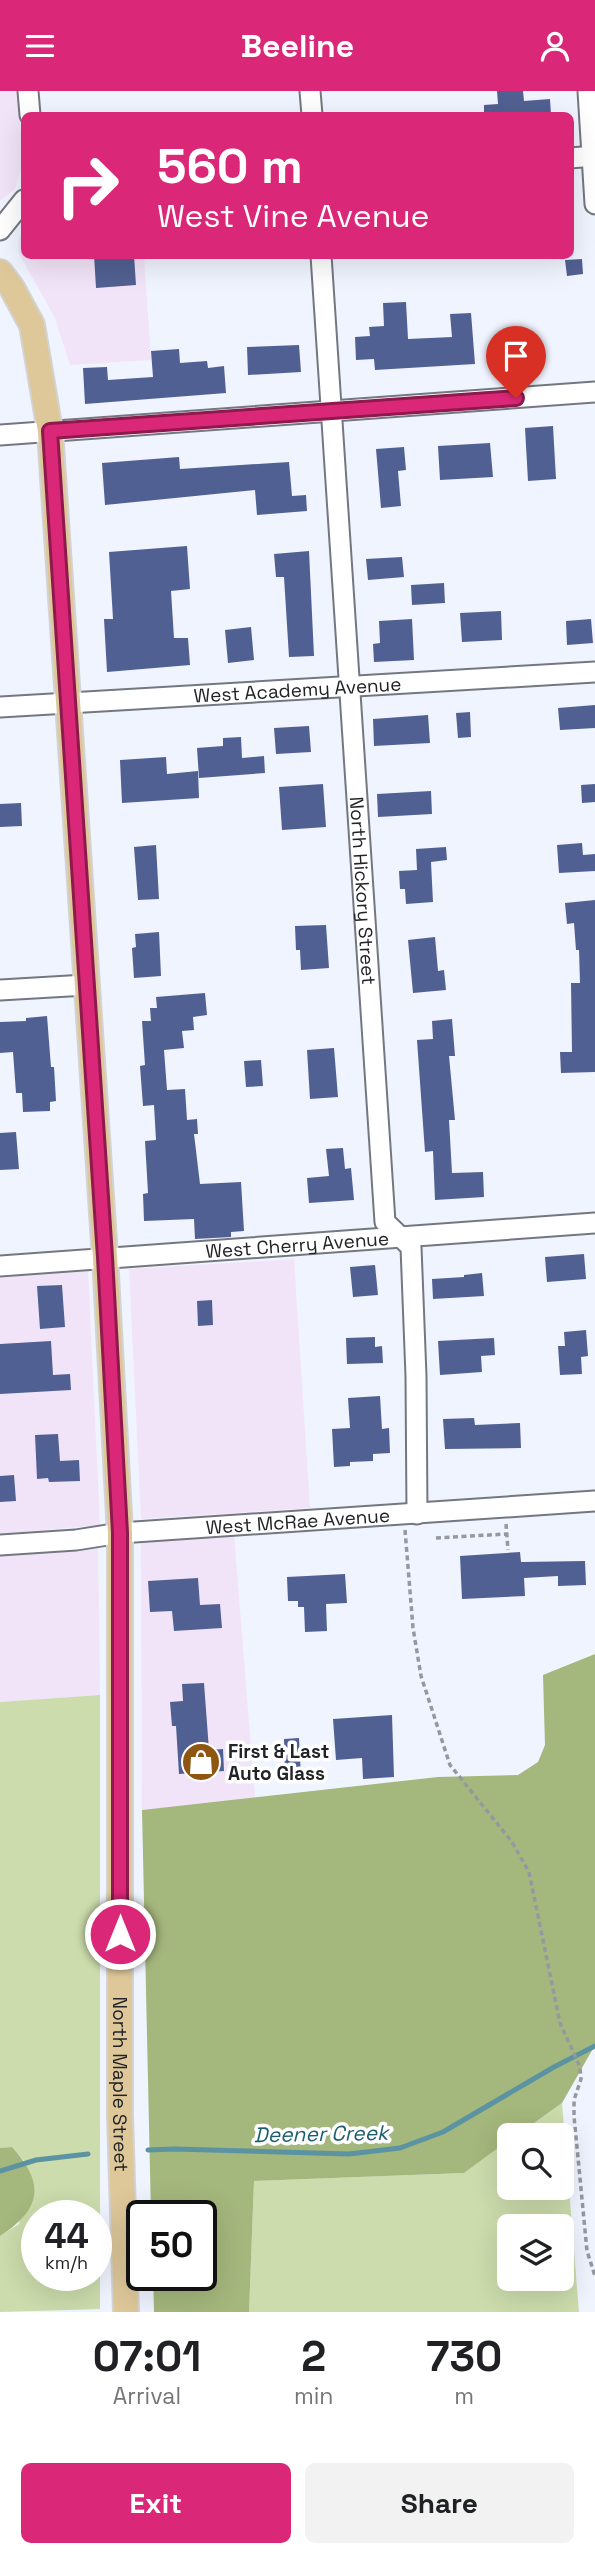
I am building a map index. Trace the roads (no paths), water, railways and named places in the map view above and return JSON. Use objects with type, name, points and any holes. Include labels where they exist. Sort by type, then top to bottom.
[{"type":"main road","name":"North Maple Street","points":[[0,272],[32,325],[50,431],[105,1257],[120,1533],[120,2115],[126,2312]]},
{"type":"street","points":[[28,91],[30,112]]},
{"type":"street","points":[[310,91],[312,112]]},
{"type":"street","points":[[587,91],[595,204]]},
{"type":"street","points":[[574,158],[593,156]]},
{"type":"street","points":[[0,230],[21,204]]},
{"type":"street","name":"North Hickory Street","points":[[321,259],[385,1222],[411,1247],[416,1375],[411,1515]]},
{"type":"street","points":[[0,435],[595,392]]},
{"type":"street","name":"West Academy Avenue","points":[[0,707],[595,672]]},
{"type":"street","points":[[0,990],[86,985]]},
{"type":"street","name":"West Cherry Avenue","points":[[0,1266],[595,1223]]},
{"type":"street","name":"West McRae Avenue","points":[[0,1545],[76,1540],[120,1533],[595,1501]]},
{"type":"waterway","name":"Deener Creek","points":[[148,2150],[349,2154],[400,2148],[443,2132],[595,2046]]},
{"type":"waterway","name":"Deener Creek","points":[[0,2171],[36,2160],[88,2154]]},
{"type":"place","name":"First & Last Auto Glass","points":[[201,1762]]}]
